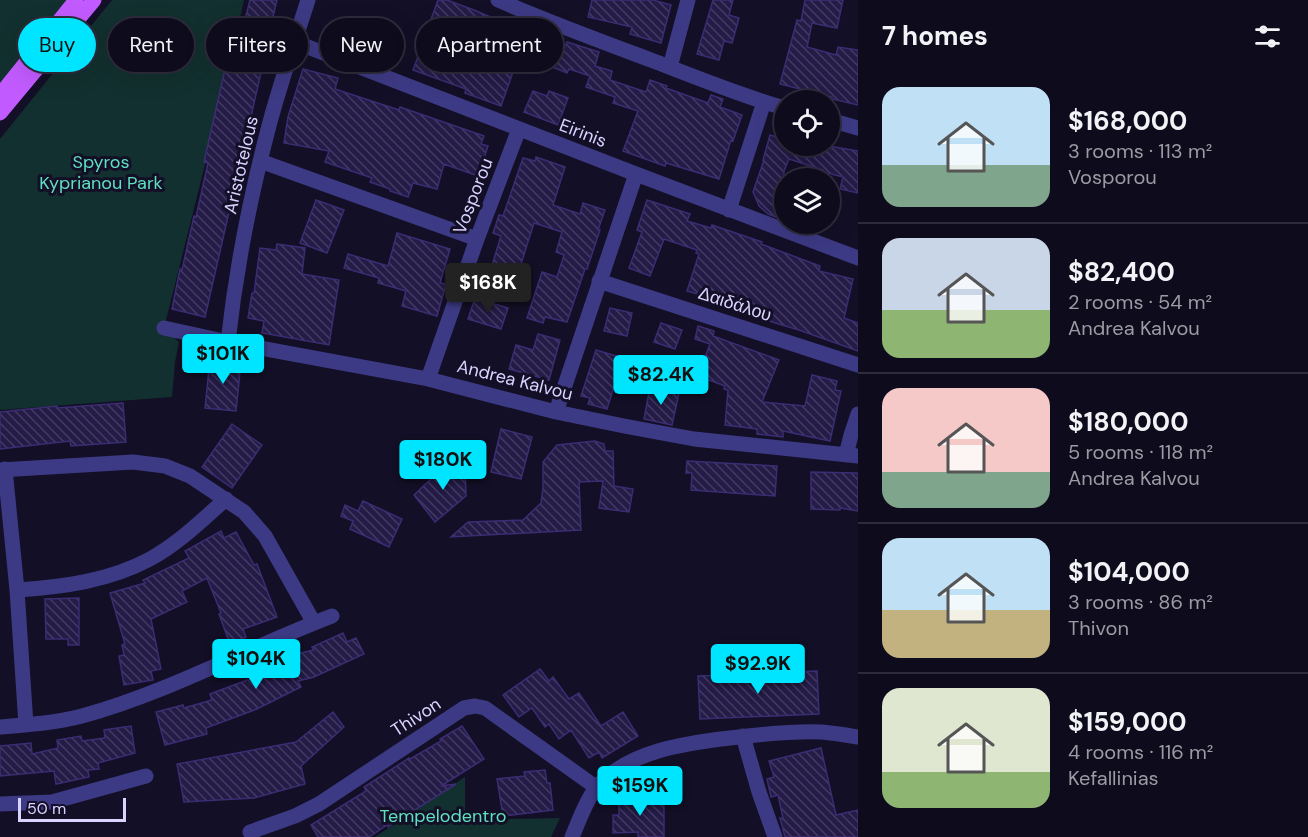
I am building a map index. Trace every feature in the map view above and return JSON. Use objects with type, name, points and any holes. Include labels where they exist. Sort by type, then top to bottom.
[{"type":"main road","points":[[0,94],[76,0]]},
{"type":"main road","points":[[0,113],[93,0]]},
{"type":"street","name":"Aristotelous","points":[[302,18],[308,0]]},
{"type":"street","points":[[498,0],[669,68],[774,105]]},
{"type":"street","points":[[669,68],[688,0]]},
{"type":"street","name":"Eirinis","points":[[308,47],[858,258]]},
{"type":"street","name":"Aristotelous","points":[[228,342],[243,245],[260,161],[285,72]]},
{"type":"street","points":[[729,210],[764,102]]},
{"type":"street","points":[[840,123],[858,128]]},
{"type":"street","name":"Vosporou","points":[[428,379],[477,239],[519,129]]},
{"type":"street","points":[[260,161],[477,239]]},
{"type":"street","points":[[556,411],[636,174]]},
{"type":"street","name":"Δαιδάλου","points":[[599,281],[858,365]]},
{"type":"street","name":"Andrea Kalvou","points":[[164,328],[428,379],[556,411],[694,439],[852,456]]},
{"type":"street","points":[[852,456],[858,414]]},
{"type":"street","points":[[26,725],[17,590],[2,469],[133,462],[165,466],[190,476],[244,512],[265,536],[314,623]]},
{"type":"street","points":[[17,590],[68,586],[96,580],[151,559],[186,534],[226,499]]},
{"type":"street","points":[[0,728],[80,716],[143,696],[332,616]]},
{"type":"street","name":"Thivon","points":[[250,832],[295,816],[319,804],[464,708],[474,706],[485,708],[597,788]]},
{"type":"street","points":[[572,837],[597,788],[617,770],[643,757],[688,743],[776,732],[822,732],[858,737]]},
{"type":"street","points":[[743,736],[759,792],[776,837]]},
{"type":"street","points":[[0,804],[52,802],[146,776]]},
{"type":"green space","points":[[0,0],[79,0],[65,18],[18,18],[18,72],[22,72],[0,100]]},
{"type":"green space","name":"Spyros Kyprianou Park","points":[[112,0],[244,0],[240,18],[206,18],[206,72],[228,72],[164,328],[179,342],[172,397],[0,410],[0,139],[54,72],[96,72],[96,20]]},
{"type":"green space","name":"Tempelodentro","points":[[465,777],[465,820],[560,818],[551,837],[375,837]]},
{"type":"building","points":[[250,0],[277,0],[273,18],[245,18]]},
{"type":"building","points":[[438,0],[447,0],[493,18],[431,18]]},
{"type":"building","points":[[592,0],[653,0],[671,5],[661,43],[630,34],[632,27],[588,17]]},
{"type":"building","points":[[713,0],[733,0],[729,15],[739,18],[732,43],[724,41],[719,60],[697,54]]},
{"type":"building","points":[[805,0],[843,0],[837,28],[812,23],[807,47],[836,55],[838,47],[858,50],[858,105],[840,101],[840,90],[804,90],[780,84],[797,20],[801,21]]},
{"type":"building","points":[[567,42],[599,52],[595,66],[612,71],[610,80],[646,92],[650,80],[708,103],[711,95],[723,99],[720,107],[742,115],[733,141],[731,140],[719,179],[666,163],[665,166],[623,151],[638,111],[613,103],[615,97],[586,87],[590,76],[569,69],[567,73],[563,71],[563,48]]},
{"type":"building","points":[[308,70],[338,78],[335,89],[399,110],[400,107],[484,136],[481,144],[488,146],[478,176],[444,164],[437,189],[413,183],[408,197],[370,182],[372,178],[325,162],[329,151],[284,143],[288,117],[302,72]]},
{"type":"building","points":[[224,72],[261,72],[205,317],[172,309],[180,269],[182,270],[208,163],[204,162]]},
{"type":"building","points":[[419,72],[513,72],[501,106],[465,93],[466,89]]},
{"type":"building","points":[[533,91],[547,96],[549,91],[568,98],[558,125],[524,112]]},
{"type":"building","points":[[770,135],[774,136],[774,156],[840,156],[840,148],[858,151],[858,193],[840,189],[843,177],[840,176],[840,168],[817,168],[789,159],[785,168],[774,168],[774,216],[759,206],[753,192]]},
{"type":"building","points":[[536,157],[565,167],[553,205],[580,214],[583,203],[605,210],[587,269],[585,269],[567,322],[545,317],[543,323],[527,318],[542,272],[557,277],[564,255],[556,252],[562,232],[534,223],[515,283],[489,275],[501,236],[493,233],[499,215],[503,216],[523,158],[535,161]]},
{"type":"building","points":[[316,200],[344,210],[327,253],[300,243]]},
{"type":"building","points":[[647,200],[690,214],[687,221],[711,228],[712,225],[762,242],[761,244],[820,266],[819,271],[853,279],[844,318],[858,323],[858,351],[752,316],[753,313],[687,291],[699,254],[696,253],[697,250],[664,239],[650,276],[629,268],[642,232],[637,230]]},
{"type":"building","points":[[397,233],[450,249],[440,283],[446,284],[437,316],[402,306],[406,291],[378,283],[379,278],[344,268],[348,254],[388,266]]},
{"type":"building","points":[[277,244],[305,248],[302,274],[339,280],[329,345],[262,333],[264,321],[248,318],[260,248],[276,250]]},
{"type":"building","points":[[475,298],[508,308],[501,329],[468,319]]},
{"type":"building","points":[[610,308],[632,313],[627,336],[604,331]]},
{"type":"building","points":[[661,323],[682,330],[675,349],[654,342]]},
{"type":"building","points":[[698,326],[714,331],[713,336],[779,360],[762,402],[805,406],[812,375],[837,381],[835,390],[841,391],[830,441],[783,431],[783,437],[757,434],[757,429],[725,425],[728,390],[724,389],[725,386],[698,376],[710,344],[695,339]]},
{"type":"building","points":[[538,334],[560,340],[549,380],[509,369],[516,345],[533,350]]},
{"type":"building","points":[[596,350],[623,358],[607,409],[588,404],[590,398],[581,396]]},
{"type":"building","points":[[210,359],[241,362],[236,411],[205,408]]},
{"type":"building","points":[[650,387],[679,393],[672,425],[644,419]]},
{"type":"building","points":[[123,403],[126,442],[71,446],[70,441],[0,449],[0,412],[57,406],[57,408]]},
{"type":"building","points":[[232,424],[262,445],[232,488],[202,467]]},
{"type":"building","points":[[501,429],[532,437],[521,479],[491,472]]},
{"type":"building","points":[[595,441],[604,444],[605,451],[613,451],[614,486],[633,489],[629,512],[599,508],[603,481],[579,482],[581,530],[451,537],[468,522],[523,520],[541,503],[543,462],[557,445]]},
{"type":"building","points":[[687,461],[777,466],[775,496],[691,490],[692,473],[686,473]]},
{"type":"building","points":[[439,465],[465,465],[466,496],[435,522],[414,495],[433,477]]},
{"type":"building","points":[[811,472],[858,473],[858,511],[840,508],[840,510],[811,509]]},
{"type":"building","points":[[363,501],[402,519],[389,547],[350,529],[353,521],[341,516],[345,505],[358,511]]},
{"type":"building","points":[[221,531],[224,538],[236,532],[254,565],[257,564],[277,617],[243,629],[246,637],[230,644],[207,578],[182,591],[187,602],[151,619],[161,669],[151,671],[153,680],[124,685],[119,656],[124,655],[122,645],[125,644],[110,593],[145,583],[143,580],[189,558],[185,551]]},
{"type":"building","points":[[79,598],[79,645],[68,645],[68,639],[46,639],[45,599]]},
{"type":"building","points":[[343,633],[347,642],[356,638],[364,654],[314,677],[298,681],[301,687],[257,709],[206,728],[207,734],[165,745],[156,712],[183,705],[184,708],[212,700],[210,694],[250,679],[249,677],[291,655],[314,650],[312,647]]},
{"type":"building","points":[[540,669],[549,681],[553,677],[569,699],[579,693],[601,726],[623,712],[638,736],[602,758],[599,752],[589,758],[571,730],[559,739],[549,724],[545,727],[532,708],[519,717],[503,695]]},
{"type":"building","points":[[817,671],[819,714],[700,719],[698,676]]},
{"type":"building","points":[[333,712],[344,727],[301,766],[305,784],[254,798],[184,802],[177,764],[296,742]]},
{"type":"building","points":[[131,726],[135,753],[98,763],[99,769],[88,770],[89,777],[56,784],[54,771],[0,776],[0,746],[31,743],[32,754],[58,748],[57,740],[81,736],[82,741],[105,738],[104,730]]},
{"type":"building","points":[[462,726],[484,759],[441,786],[456,784],[369,837],[318,837],[311,825],[366,791],[364,787]]},
{"type":"building","points":[[821,748],[836,815],[858,810],[858,837],[785,837],[780,818],[783,818],[778,795],[771,797],[767,779],[774,777],[769,761]]},
{"type":"building","points":[[545,770],[547,783],[550,783],[553,810],[503,816],[497,779],[525,776],[524,772]]},
{"type":"building","points":[[619,796],[636,796],[636,800],[664,800],[664,837],[638,837],[638,832],[613,833],[613,815],[619,815]]}]
